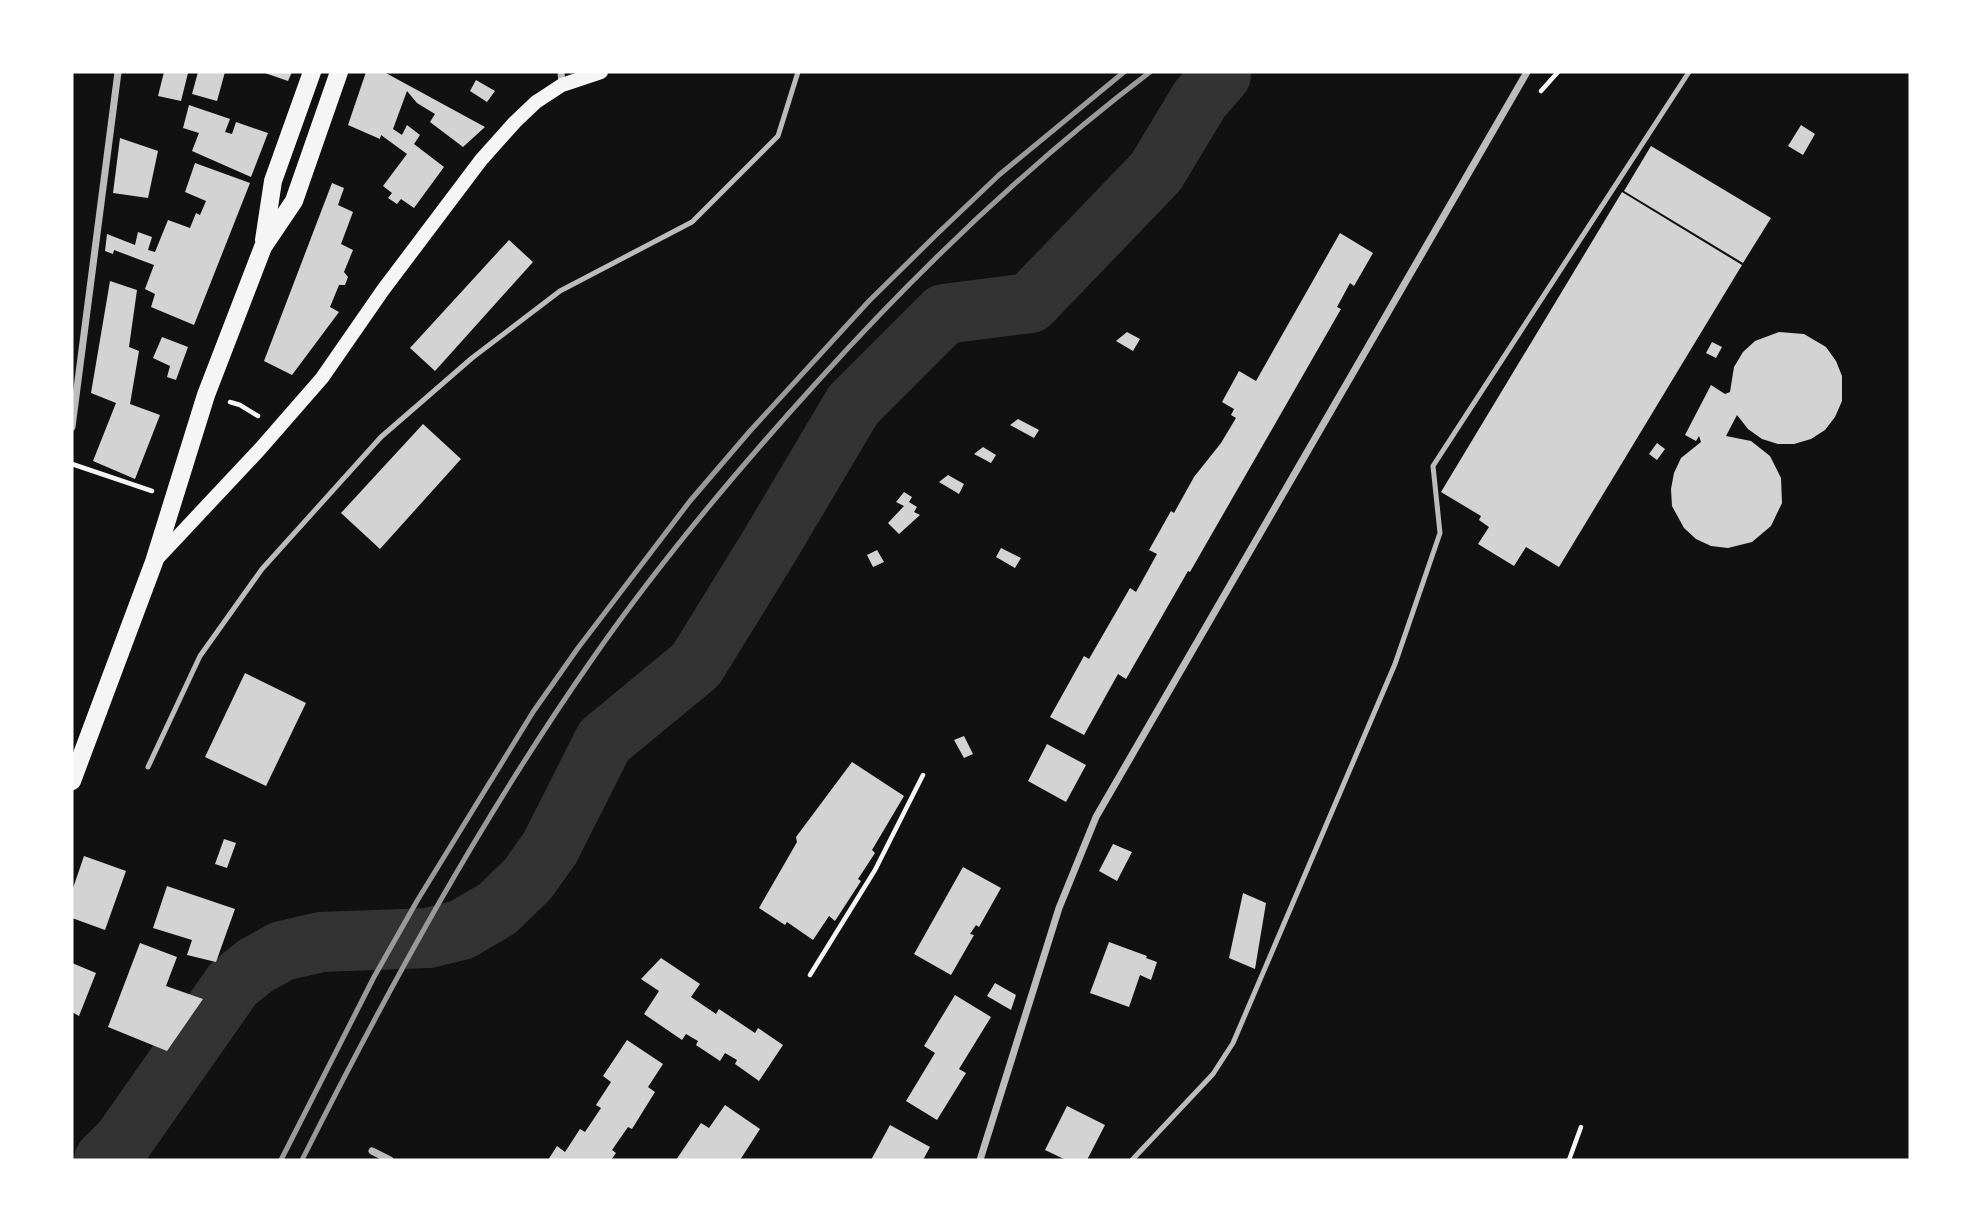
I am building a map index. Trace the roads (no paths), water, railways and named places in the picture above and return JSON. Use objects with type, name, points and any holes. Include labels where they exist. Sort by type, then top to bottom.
[{"type":"main road","points":[[72,780],[154,562],[206,395],[263,247],[273,181],[312,72]]},
{"type":"main road","points":[[263,247],[294,201],[339,72]]},
{"type":"main road","points":[[154,562],[322,378],[383,290],[481,160],[561,78],[601,72]]},
{"type":"street","points":[[72,427],[118,72]]},
{"type":"street","points":[[981,1160],[1059,908],[1096,817],[1527,72]]},
{"type":"street","points":[[372,1151],[390,1160]]},
{"type":"lane","points":[[148,767],[200,656],[262,569],[381,437],[472,358],[560,291],[692,222],[778,136],[798,72]]},
{"type":"lane","points":[[1132,1160],[1213,1074],[1233,1043],[1395,664],[1440,533],[1433,466],[1689,72]]},
{"type":"waterway","points":[[104,1160],[123,1141],[233,984],[255,966],[282,951],[321,942],[428,938],[461,930],[497,909],[528,879],[550,848],[604,741],[696,665],[853,405],[944,314],[1030,303],[1156,172],[1200,99],[1221,75]]},
{"type":"railway","points":[[281,1160],[374,977],[417,901],[533,712],[578,648],[690,501],[869,301],[999,175],[1124,72]]},
{"type":"railway","points":[[302,1160],[403,967],[475,841],[552,718],[673,550],[788,414],[896,298],[1019,180],[1150,72]]}]
